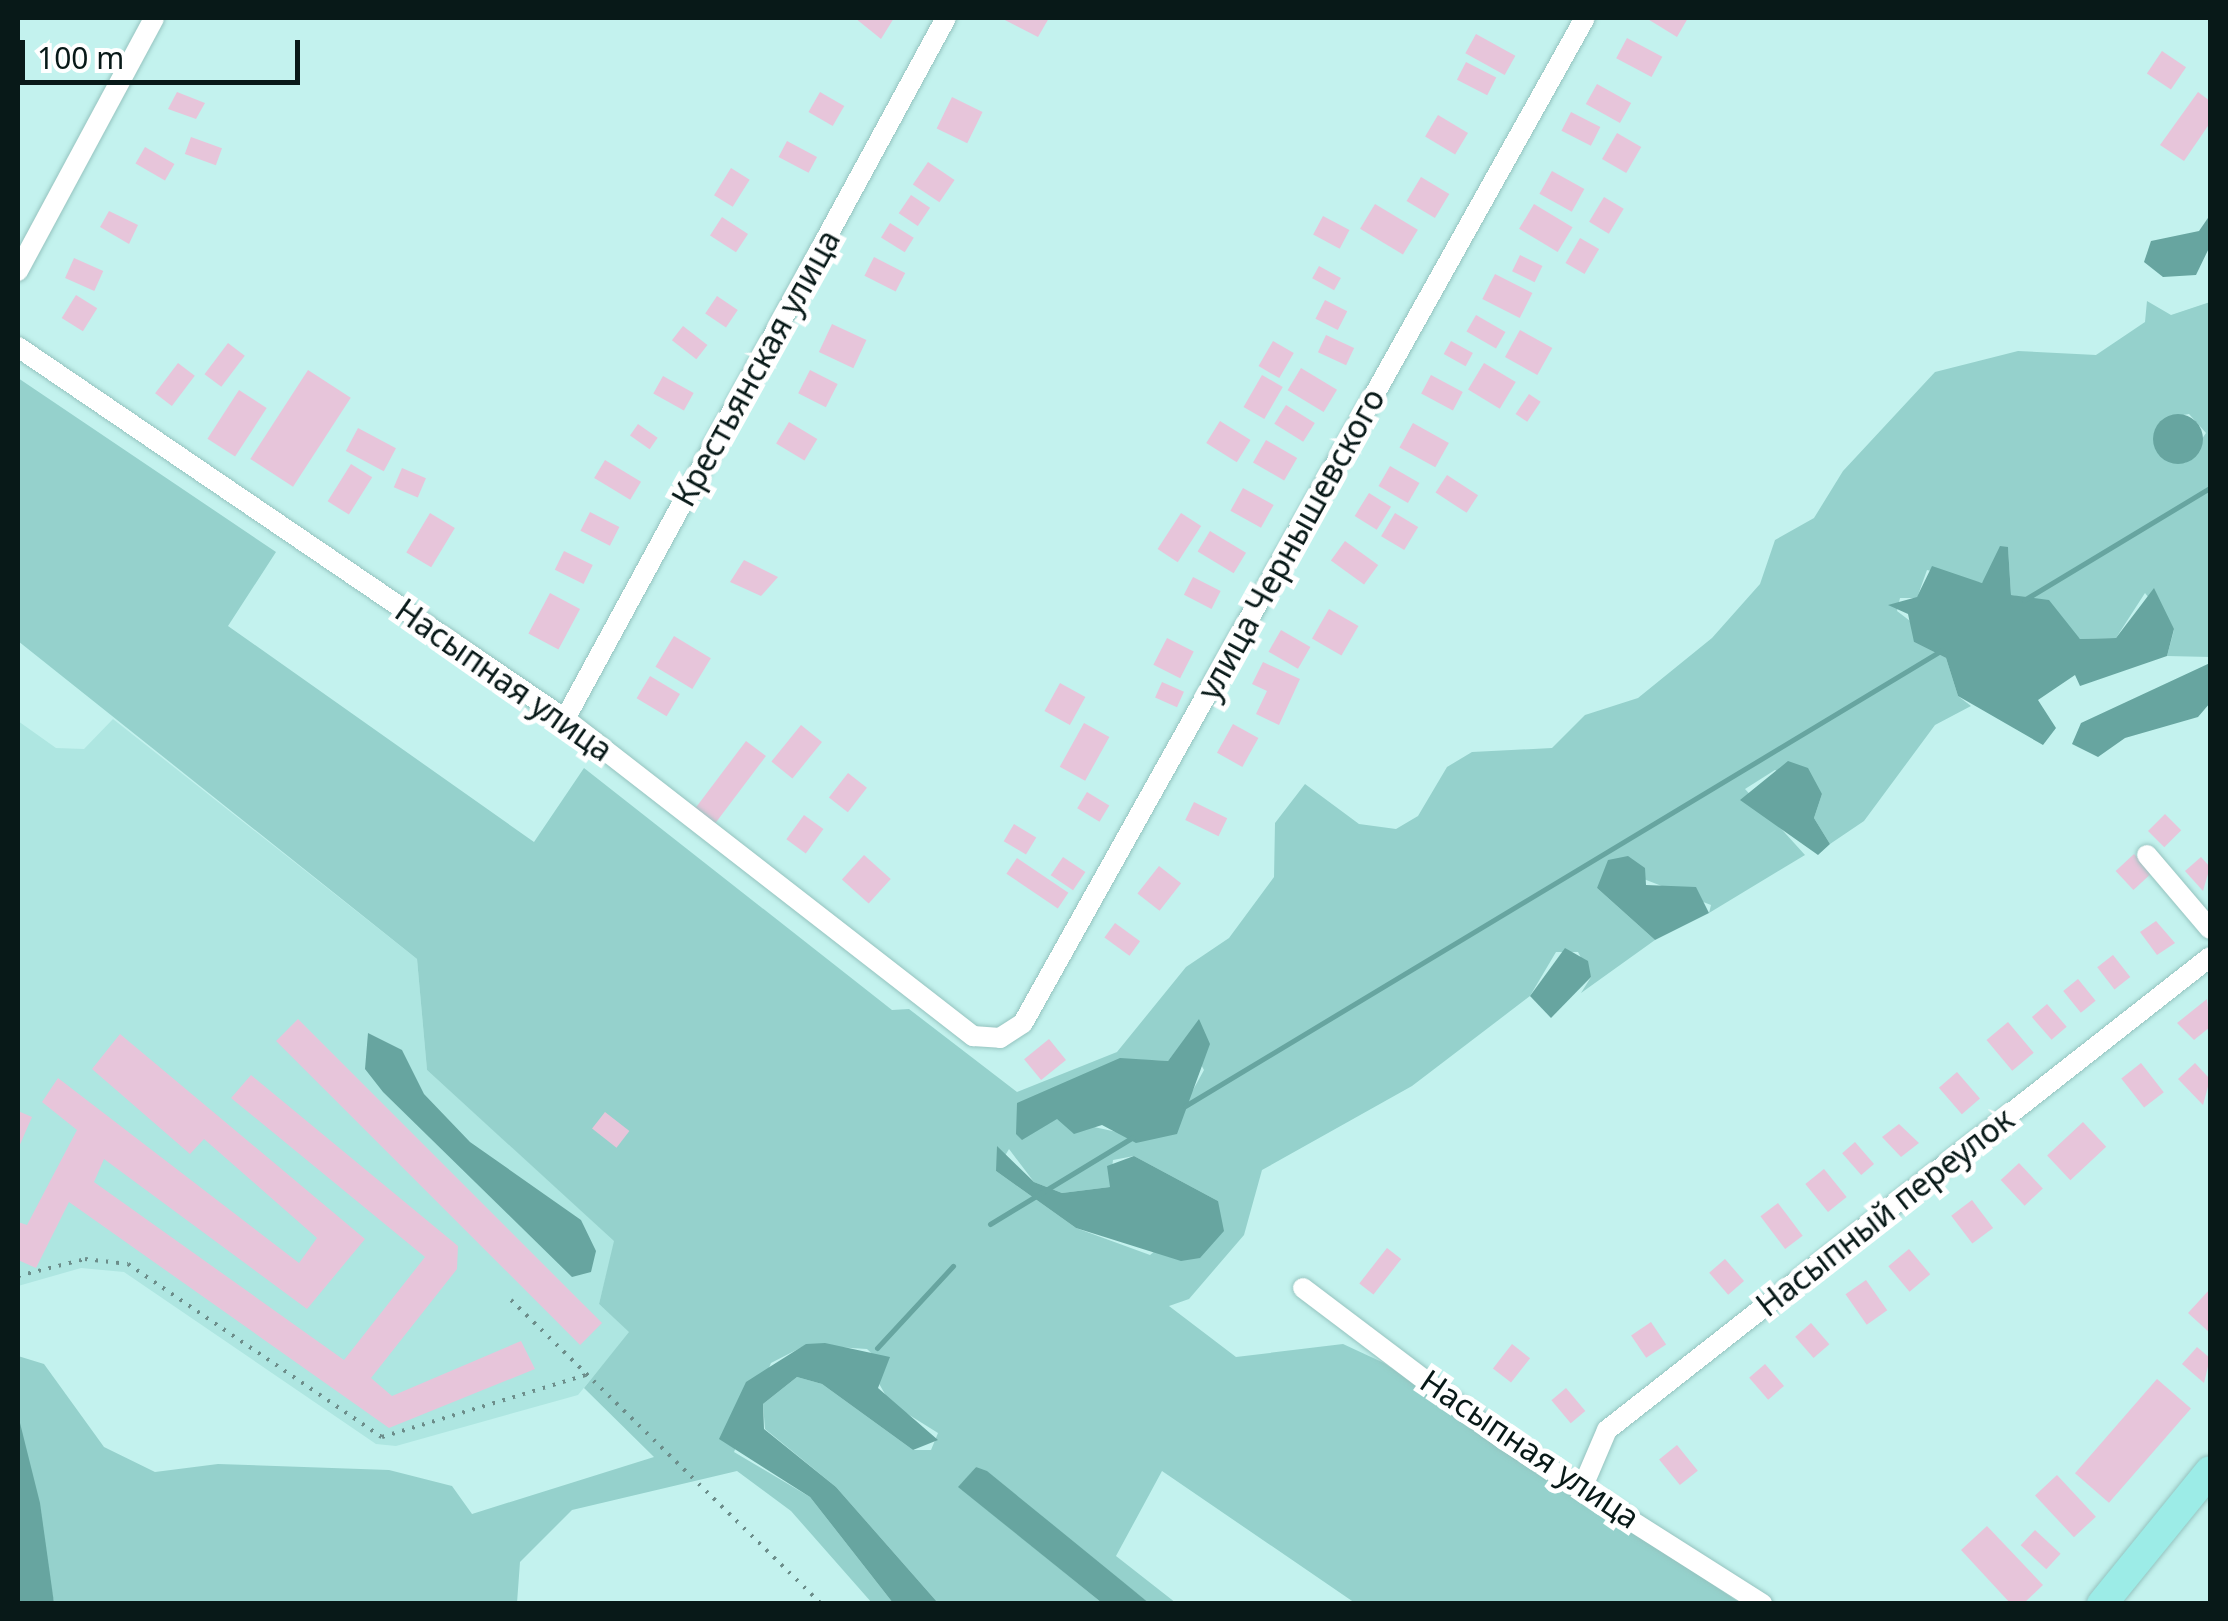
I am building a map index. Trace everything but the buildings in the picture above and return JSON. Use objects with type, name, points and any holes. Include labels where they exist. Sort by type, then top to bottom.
[{"type":"main road","points":[[2102,1604],[2210,1471]]},
{"type":"street","points":[[18,271],[154,18]]},
{"type":"street","name":"Крестьянская улица","points":[[565,719],[946,18]]},
{"type":"street","name":"улица Чернышевского","points":[[973,1036],[1000,1038],[1023,1023],[1586,18]]},
{"type":"street","name":"Насыпная улица","points":[[18,346],[565,719],[973,1036]]},
{"type":"street","points":[[2148,855],[2210,929]]},
{"type":"street","name":"Насыпный переулок","points":[[1583,1486],[1607,1430],[2202,978],[2210,957]]},
{"type":"street","name":"Насыпная улица","points":[[1303,1288],[1504,1440],[1583,1486],[1762,1604]]},
{"type":"path","points":[[18,1276],[86,1258],[128,1264],[382,1437],[589,1374]]},
{"type":"path","points":[[511,1300],[821,1604]]},
{"type":"shaded area","points":[[2210,215],[2210,246],[2196,275],[2163,277],[2144,262],[2151,241],[2199,231]]},
{"type":"shaded area","points":[[2147,301],[2171,315],[2210,302],[2210,657],[2167,656],[2174,630],[2145,593],[2116,638],[2080,639],[2036,600],[2011,595],[2008,548],[1982,583],[1927,570],[1917,598],[1900,598],[1897,611],[1914,624],[1914,642],[1946,658],[1958,696],[1971,706],[1935,725],[1864,821],[1830,844],[1814,818],[1822,794],[1775,770],[1745,789],[1805,855],[1709,913],[1711,905],[1641,878],[1597,888],[1655,940],[1581,993],[1591,977],[1578,952],[1556,952],[1530,996],[1412,1086],[1262,1170],[1244,1235],[1189,1299],[1169,1306],[1236,1357],[1343,1344],[1384,1363],[1740,1603],[1355,1603],[1162,1471],[1116,1556],[1176,1603],[1149,1603],[976,1467],[959,1487],[1102,1603],[938,1603],[836,1487],[765,1429],[763,1404],[797,1377],[822,1384],[913,1450],[931,1450],[938,1433],[890,1403],[877,1380],[885,1366],[867,1349],[806,1345],[771,1363],[734,1452],[810,1497],[893,1603],[872,1603],[791,1511],[737,1471],[572,1510],[520,1562],[517,1603],[54,1603],[18,1415],[18,1356],[44,1364],[104,1447],[155,1472],[218,1464],[389,1470],[452,1486],[472,1514],[654,1457],[584,1388],[629,1332],[599,1304],[614,1241],[427,1070],[417,959],[18,641],[18,378],[276,552],[228,626],[534,842],[584,768],[892,1010],[909,1009],[1017,1092],[1117,1052],[1186,967],[1229,938],[1274,877],[1275,823],[1305,784],[1359,824],[1396,829],[1418,816],[1447,767],[1472,752],[1552,748],[1585,715],[1638,698],[1712,638],[1760,584],[1775,540],[1814,518],[1843,471],[1935,372],[2018,351],[2096,355],[2145,322]],"holes":[[[2189,414],[2206,433],[2185,463],[2154,435],[2167,418]],[[1186,1038],[1204,1070],[1193,1090],[1117,1132],[1057,1119],[1120,1059],[1168,1061]],[[1009,1149],[1034,1182],[1062,1193],[1110,1187],[1113,1160],[1134,1156],[1218,1201],[1150,1255],[1076,1228],[996,1171]]]},
{"type":"shaded area","points":[[2178,414],[2196,421],[2203,439],[2196,457],[2178,464],[2160,457],[2153,439],[2160,421]]},
{"type":"shaded area","points":[[2000,546],[2008,547],[2011,595],[2049,600],[2080,639],[2116,638],[2154,588],[2174,629],[2167,656],[2080,686],[2075,675],[2038,700],[2056,728],[2043,745],[1958,696],[1946,658],[1914,642],[1908,614],[1888,605],[1917,597],[1932,566],[1982,583]]},
{"type":"shaded area","points":[[2210,663],[2210,703],[2198,717],[2125,738],[2098,757],[2072,744],[2081,723]]},
{"type":"shaded area","points":[[113,719],[417,959],[427,1070],[615,1241],[599,1304],[630,1332],[578,1395],[396,1446],[376,1444],[124,1272],[81,1268],[18,1286],[18,721],[56,748],[84,749]]},
{"type":"shaded area","points":[[1788,761],[1808,768],[1822,794],[1814,818],[1830,844],[1818,855],[1740,800]]},
{"type":"shaded area","points":[[1628,856],[1645,868],[1646,885],[1696,887],[1709,913],[1655,940],[1597,888],[1608,860]]},
{"type":"shaded area","points":[[1565,948],[1588,961],[1591,977],[1551,1018],[1530,996]]},
{"type":"shaded area","points":[[1199,1019],[1210,1044],[1177,1134],[1136,1143],[1102,1125],[1074,1134],[1057,1119],[1022,1140],[1016,1134],[1017,1103],[1120,1058],[1168,1061]]},
{"type":"shaded area","points":[[368,1033],[402,1050],[424,1094],[470,1142],[581,1220],[596,1251],[591,1272],[572,1277],[383,1092],[365,1069]]},
{"type":"shaded area","points":[[997,1146],[1034,1182],[1062,1193],[1110,1187],[1107,1166],[1134,1156],[1218,1201],[1224,1231],[1200,1258],[1181,1261],[1076,1228],[996,1171]]},
{"type":"shaded area","points":[[825,1343],[890,1357],[878,1388],[938,1440],[913,1450],[822,1384],[797,1377],[763,1404],[764,1429],[836,1487],[938,1603],[893,1603],[810,1497],[719,1439],[746,1382],[806,1344]]},
{"type":"shaded area","points":[[18,1415],[40,1503],[54,1603],[18,1603]]},
{"type":"shaded area","points":[[976,1467],[987,1471],[1149,1603],[1102,1603],[958,1487]]},
{"type":"waterway","points":[[2024,600],[2210,488]]},
{"type":"waterway","points":[[1185,1106],[1942,650]]},
{"type":"waterway","points":[[990,1224],[1133,1137]]},
{"type":"waterway","points":[[877,1348],[953,1266]]}]
